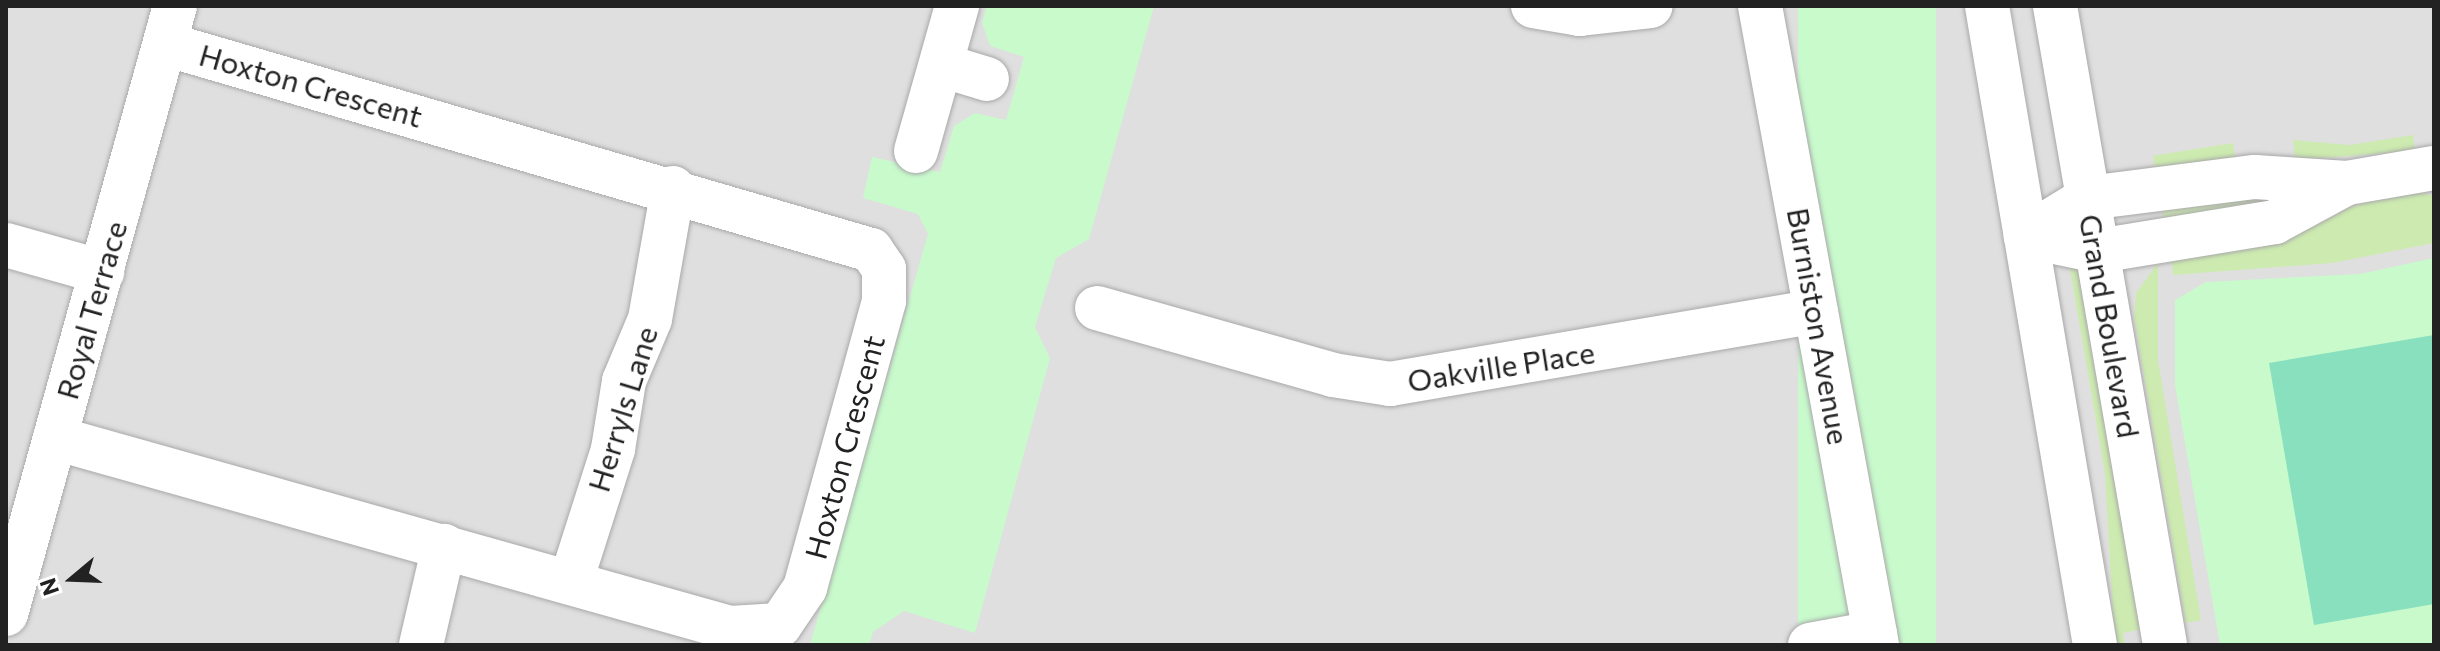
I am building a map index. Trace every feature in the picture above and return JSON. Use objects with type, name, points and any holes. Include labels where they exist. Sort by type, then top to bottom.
[{"type":"street","points":[[916,151],[957,6]]},
{"type":"street","points":[[1533,6],[1580,14],[1651,6]]},
{"type":"street","name":"Burniston Avenue","points":[[1760,6],[1876,639]]},
{"type":"street","points":[[1987,6],[2095,645]]},
{"type":"street","name":"Grand Boulevard","points":[[2055,6],[2165,645]]},
{"type":"street","name":"Hoxton Crescent","points":[[55,438],[571,581],[672,628],[751,632],[780,625],[797,607],[887,282],[880,260],[849,238],[673,188],[170,25]]},
{"type":"street","name":"Royal Terrace","points":[[6,614],[17,533],[55,438],[170,25]]},
{"type":"street","points":[[941,65],[987,79]]},
{"type":"street","points":[[2026,236],[2088,198],[2255,177],[2347,183],[2434,168]]},
{"type":"street","points":[[2026,236],[2098,251],[2275,222],[2347,183]]},
{"type":"street","name":"Herryls Lane","points":[[571,581],[613,449],[624,381],[650,319],[673,188]]},
{"type":"street","points":[[6,245],[102,272]]},
{"type":"street","name":"Oakville Place","points":[[1097,308],[1333,375],[1390,384],[1816,311]]},
{"type":"street","points":[[421,645],[444,546]]},
{"type":"street","points":[[1810,645],[1876,639]]},
{"type":"shaded area","points":[[6,6],[2434,6],[2434,645],[6,645]]},
{"type":"green space","points":[[987,6],[1154,6],[1089,239],[1056,258],[1035,327],[1050,358],[975,633],[904,611],[873,632],[869,645],[810,645],[928,234],[918,214],[863,198],[872,157],[940,172],[954,126],[975,113],[1006,120],[1024,57],[990,46],[982,23]]},
{"type":"green space","points":[[1798,6],[1936,6],[1936,645],[1798,645]]},
{"type":"green space","points":[[2413,135],[2415,151],[2295,160],[2293,140],[2350,145]]},
{"type":"green space","points":[[2233,143],[2237,168],[2157,180],[2153,156]]},
{"type":"green space","points":[[2413,190],[2434,196],[2434,243],[2332,263],[2173,275],[2171,255]]},
{"type":"green space","points":[[2304,196],[2164,224],[2161,206]]},
{"type":"green space","points":[[2434,258],[2434,645],[2220,645],[2175,385],[2175,300],[2206,282],[2360,274]]},
{"type":"green space","points":[[2079,263],[2142,629],[2123,633],[2125,645],[2116,645],[2114,633],[2105,474],[2070,269]]},
{"type":"green space","points":[[2158,263],[2158,360],[2201,620],[2186,623],[2134,317],[2136,293]]},
{"type":"green space","points":[[2434,335],[2434,604],[2314,625],[2269,363]]}]
